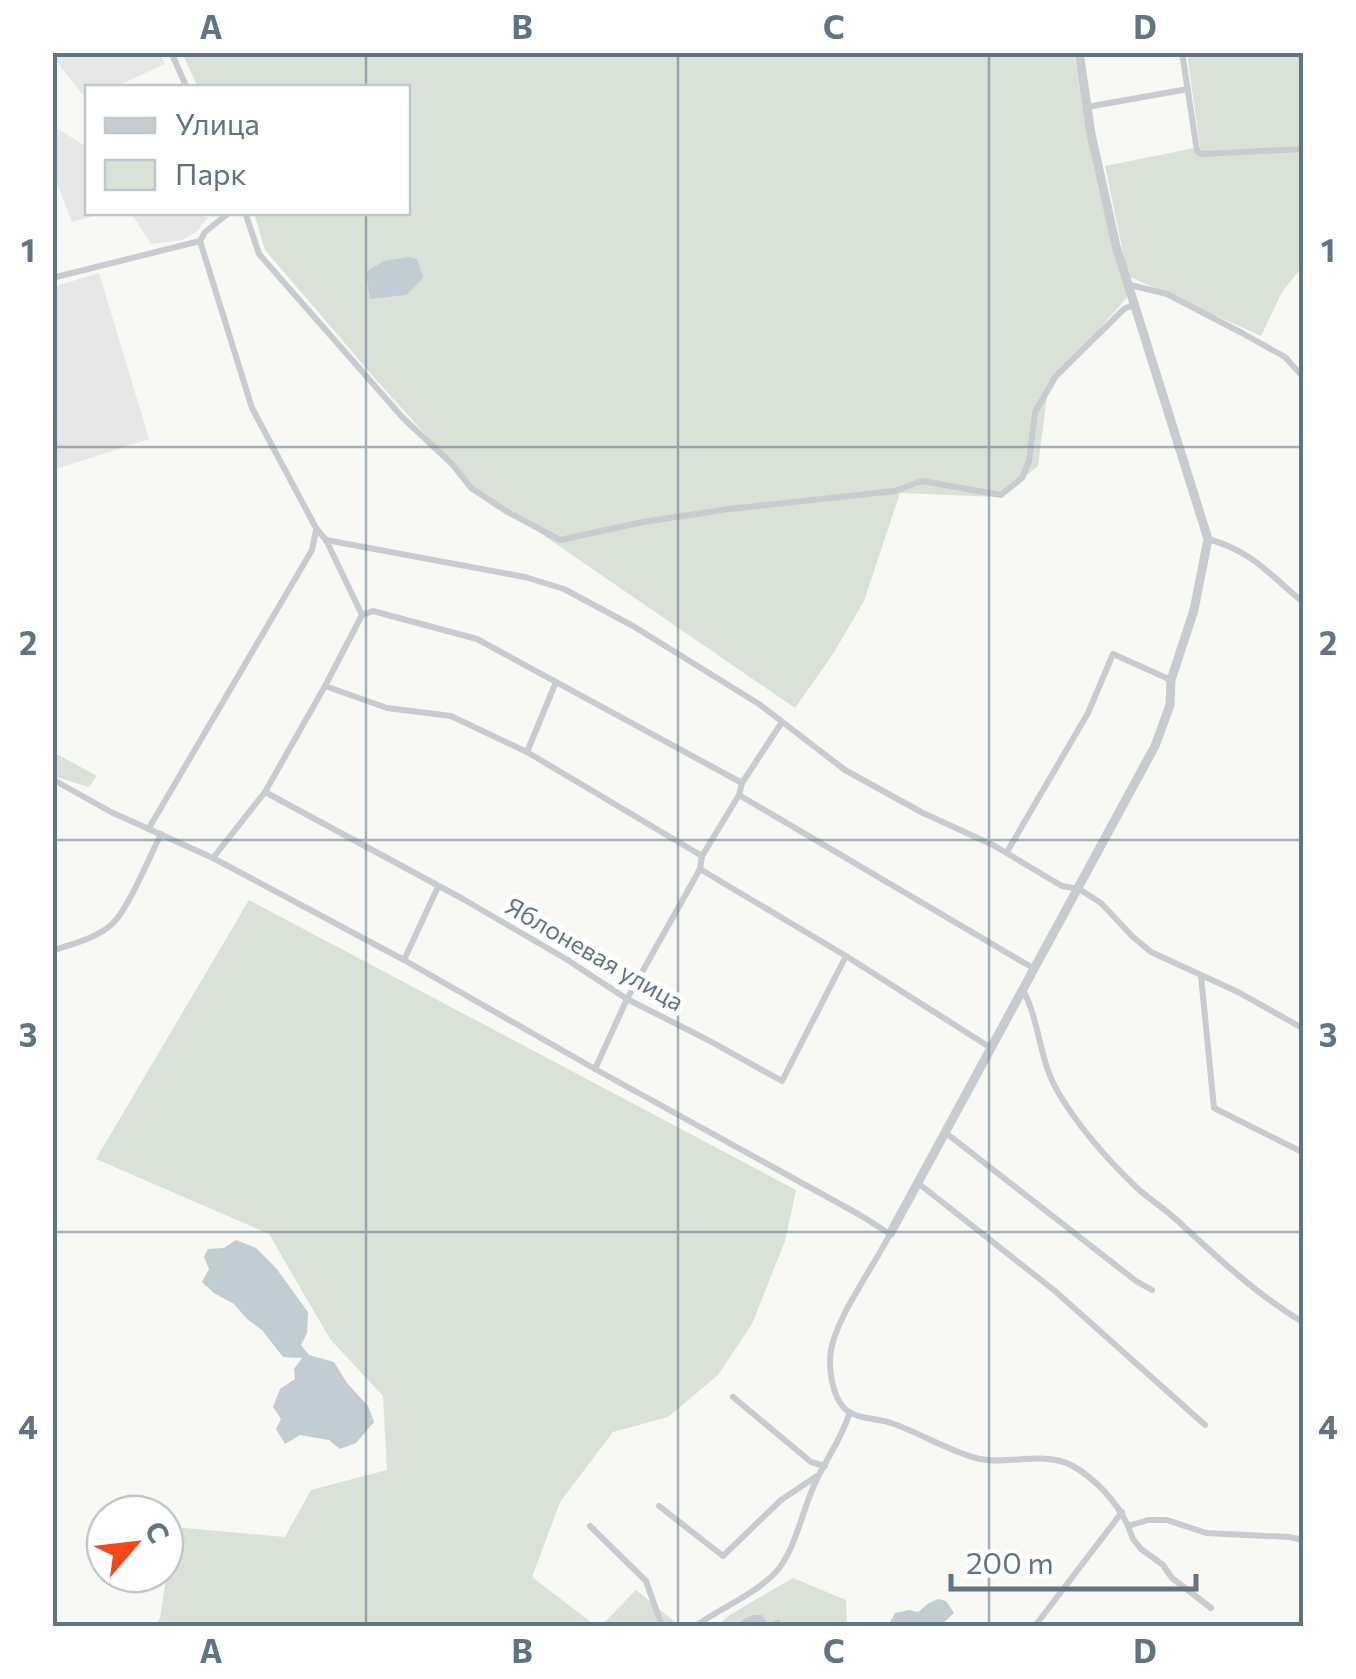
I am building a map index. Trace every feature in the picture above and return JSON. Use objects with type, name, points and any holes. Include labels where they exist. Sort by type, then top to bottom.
[{"type":"street","points":[[170,52],[186,85]]},
{"type":"street","points":[[1079,52],[1116,246],[1208,539],[1194,610],[1170,680],[1170,705],[1155,746],[836,1333],[830,1353],[832,1379],[843,1407],[850,1412],[888,1422],[979,1459],[1056,1460],[1071,1466],[1100,1487],[1122,1512],[1140,1549],[1211,1608]]},
{"type":"street","points":[[1182,52],[1200,154],[1304,149]]},
{"type":"street","points":[[1087,107],[1188,89]]},
{"type":"street","points":[[226,215],[200,241],[252,408],[326,540],[362,616]]},
{"type":"street","points":[[246,215],[259,254],[402,418],[452,464],[471,488],[560,540],[678,516],[895,491],[922,482],[1001,496],[1022,478],[1029,461],[1036,412],[1056,376],[1124,309],[1136,304]]},
{"type":"street","points":[[52,278],[200,241]]},
{"type":"street","points":[[1130,285],[1167,294],[1286,357],[1304,378]]},
{"type":"street","points":[[149,828],[312,550],[316,528]]},
{"type":"street","points":[[1208,539],[1253,558],[1304,603]]},
{"type":"street","points":[[326,540],[524,577],[564,589],[633,626],[759,704],[845,770],[1062,886],[1078,889],[1101,904],[1151,952],[1238,992],[1304,1029]]},
{"type":"street","points":[[214,858],[265,792],[362,616],[373,612],[477,639],[742,783]]},
{"type":"street","points":[[1006,853],[1088,713],[1113,654],[1170,680]]},
{"type":"street","points":[[527,752],[556,682]]},
{"type":"street","points":[[325,686],[388,708],[450,716],[527,752],[702,856]]},
{"type":"street","points":[[594,1070],[627,998],[700,869],[702,856],[740,795],[742,783],[782,722]]},
{"type":"street","points":[[52,779],[111,812],[214,858],[404,960],[890,1234]]},
{"type":"street","name":"Яблоневая улица","points":[[265,792],[463,899],[627,998],[782,1081],[846,956]]},
{"type":"street","points":[[740,795],[1033,968]]},
{"type":"street","points":[[52,951],[112,925],[162,834]]},
{"type":"street","points":[[700,869],[991,1048]]},
{"type":"street","points":[[404,960],[438,888]]},
{"type":"street","points":[[1200,975],[1214,1108],[1304,1153]]},
{"type":"street","points":[[1023,990],[1032,1006],[1045,1066],[1080,1125],[1137,1188],[1246,1284],[1304,1323]]},
{"type":"street","points":[[946,1133],[1152,1290]]},
{"type":"street","points":[[918,1183],[1054,1291],[1205,1425]]},
{"type":"street","points":[[732,1397],[810,1462],[825,1466]]},
{"type":"street","points":[[696,1626],[777,1572],[850,1412]]},
{"type":"street","points":[[659,1506],[723,1556],[781,1500],[818,1476]]},
{"type":"street","points":[[1034,1626],[1122,1512]]},
{"type":"street","points":[[1128,1526],[1167,1520],[1206,1533],[1304,1540]]},
{"type":"street","points":[[590,1526],[646,1581],[662,1626]]},
{"type":"shaded area","points":[[52,53],[159,53],[165,64],[119,85],[85,85],[85,97]]},
{"type":"shaded area","points":[[53,126],[85,146],[85,215],[97,215],[72,222],[53,173]]},
{"type":"shaded area","points":[[132,215],[208,218],[182,240],[151,244]]},
{"type":"shaded area","points":[[417,259],[423,278],[406,295],[370,299],[366,272],[384,261]]},
{"type":"shaded area","points":[[99,273],[149,439],[53,470],[53,287]]},
{"type":"shaded area","points":[[236,1240],[256,1248],[276,1268],[308,1312],[307,1333],[301,1345],[309,1355],[334,1362],[368,1406],[374,1422],[356,1443],[340,1449],[329,1440],[300,1435],[285,1444],[276,1429],[281,1419],[273,1407],[280,1389],[295,1379],[294,1369],[302,1358],[283,1357],[234,1304],[202,1282],[209,1269],[204,1257],[208,1249],[224,1248]]},
{"type":"shaded area","points":[[938,1599],[946,1601],[954,1613],[940,1626],[888,1626],[895,1613],[918,1612]]},
{"type":"shaded area","points":[[752,1615],[762,1615],[768,1624],[779,1619],[783,1626],[730,1626]]},
{"type":"green space","points":[[182,53],[1074,53],[1102,206],[1129,295],[1048,388],[1038,466],[999,497],[900,493],[864,601],[795,708],[473,487],[265,250],[255,215],[410,215],[410,85],[197,85]]},
{"type":"green space","points":[[1187,53],[1303,53],[1303,266],[1282,292],[1261,336],[1128,276],[1105,166],[1200,147]]},
{"type":"green space","points":[[53,752],[97,776],[89,787],[53,776]]},
{"type":"green space","points":[[249,900],[796,1190],[785,1241],[752,1324],[718,1375],[668,1417],[613,1432],[560,1502],[532,1577],[596,1626],[154,1626],[160,1618],[164,1594],[185,1594],[185,1528],[285,1537],[311,1490],[387,1470],[383,1396],[330,1339],[269,1234],[96,1159]]},
{"type":"green space","points":[[793,1578],[846,1600],[847,1626],[783,1626],[779,1619],[767,1624],[762,1615],[717,1626],[728,1616]]},
{"type":"green space","points":[[636,1590],[680,1626],[601,1626]]}]
